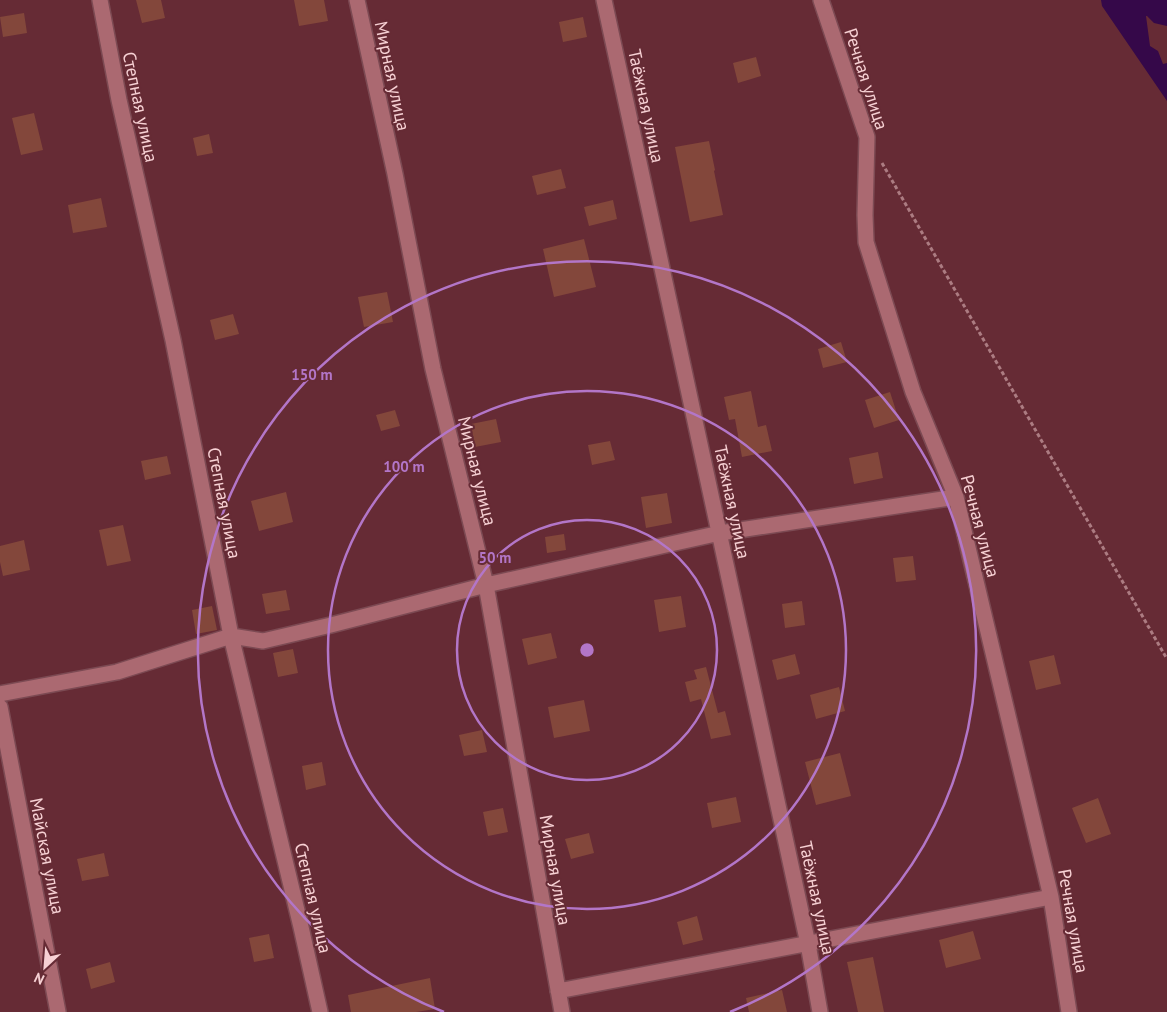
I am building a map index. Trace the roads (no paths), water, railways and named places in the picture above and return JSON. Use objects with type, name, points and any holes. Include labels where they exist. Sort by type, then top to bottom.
[{"type":"street","name":"Степная улица","points":[[100,0],[119,100],[173,340],[231,636],[320,1012]]},
{"type":"street","name":"Мирная улица","points":[[357,0],[395,174],[433,369],[486,585],[562,1012]]},
{"type":"street","name":"Таёжная улица","points":[[604,0],[808,944],[820,1012]]},
{"type":"street","name":"Речная улица","points":[[821,0],[867,137],[866,242],[913,392],[956,497],[1051,897],[1069,1012]]},
{"type":"street","points":[[0,694],[118,672],[231,636],[263,641],[486,585],[720,533],[956,497]]},
{"type":"street","name":"Майская улица","points":[[0,707],[58,1012]]},
{"type":"street","points":[[558,991],[1051,897]]}]
